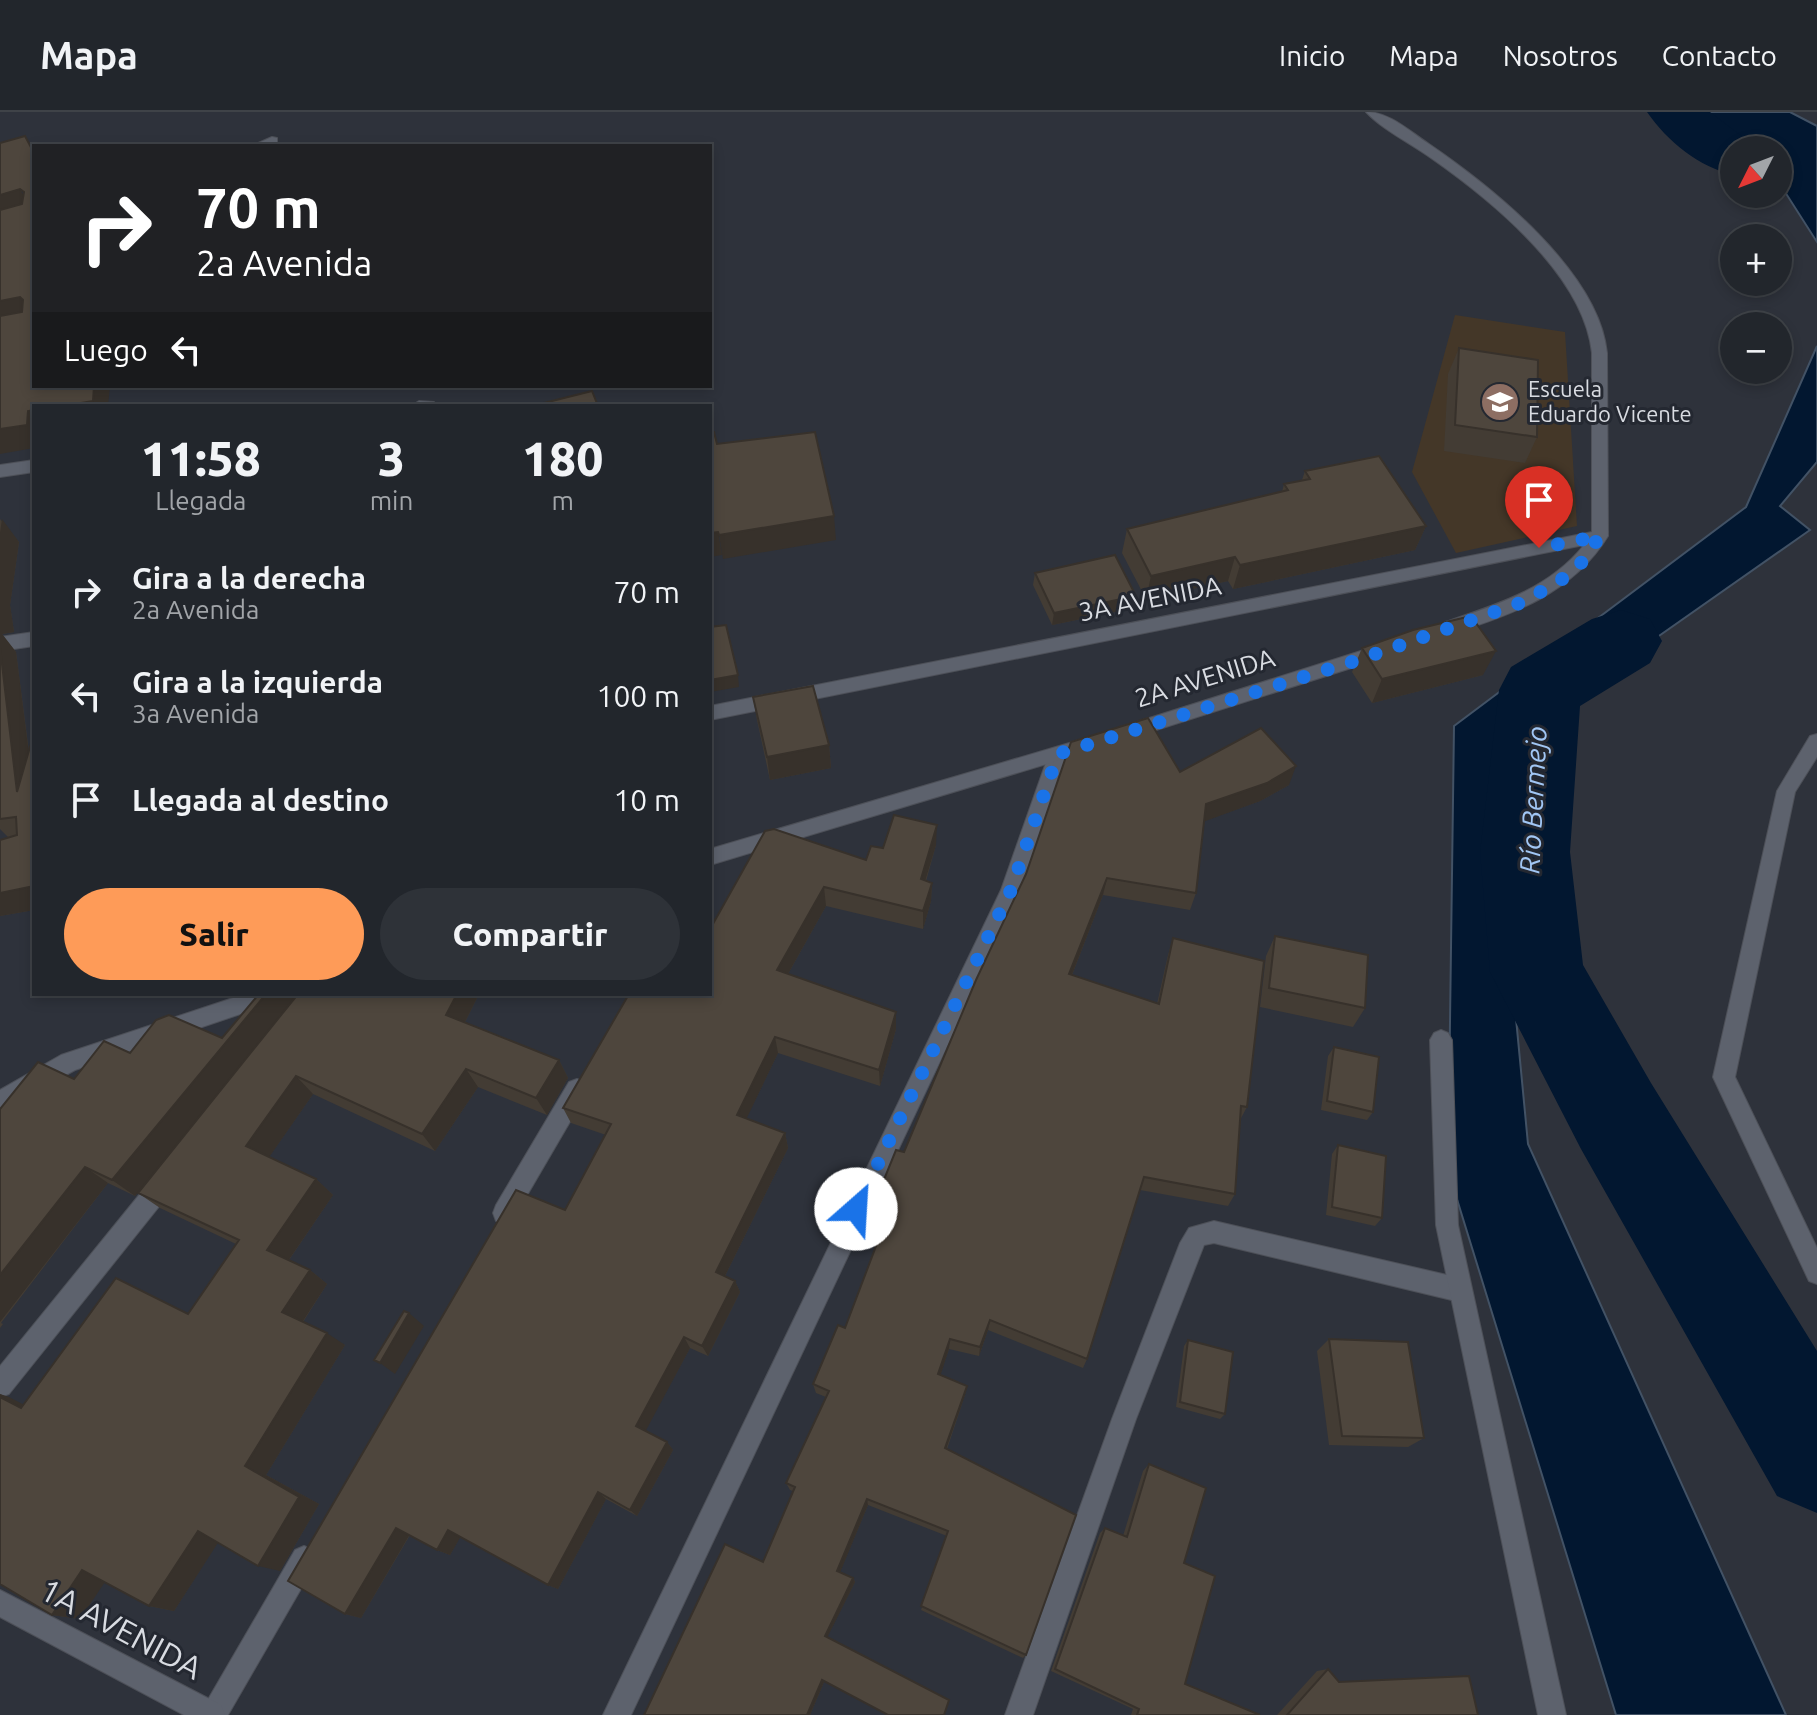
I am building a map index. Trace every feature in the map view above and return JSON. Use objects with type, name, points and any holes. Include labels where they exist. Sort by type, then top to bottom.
[{"type":"street","points":[[1372,112],[1456,170],[1550,255],[1575,291],[1597,337],[1603,448],[1600,536],[1581,563],[1549,587],[1523,602],[1433,634]]},
{"type":"street","points":[[264,144],[272,141]]},
{"type":"street","points":[[0,471],[32,466]]},
{"type":"street","name":"3A AVENIDA","points":[[712,713],[1600,536]]},
{"type":"street","points":[[0,644],[32,639]]},
{"type":"street","name":"2A AVENIDA","points":[[712,857],[1058,754],[1403,644]]},
{"type":"street","points":[[1817,741],[1786,791],[1724,1077],[1817,1273]]},
{"type":"street","points":[[617,1715],[1011,890],[1058,754]]},
{"type":"street","points":[[0,1101],[69,1062],[267,996]]},
{"type":"street","points":[[1441,1040],[1447,1225],[1552,1715]]},
{"type":"street","points":[[490,1239],[592,1062]]},
{"type":"street","points":[[0,1385],[178,1165]]},
{"type":"street","points":[[1019,1715],[1124,1419],[1188,1251],[1197,1236],[1214,1232],[1460,1290]]},
{"type":"street","points":[[212,1715],[316,1538]]},
{"type":"street","name":"1A AVENIDA","points":[[0,1603],[212,1715]]},
{"type":"shaded area","name":"Escuela Eduardo Vicente","points":[[1455,315],[1565,332],[1577,526],[1456,553],[1412,472]]},
{"type":"water","points":[[1678,112],[1790,112],[1817,126],[1817,242],[1792,203],[1792,136],[1726,136]]},
{"type":"water","points":[[1817,346],[1817,462],[1780,506],[1810,530],[1522,732],[1496,809],[1528,1144],[1786,1715],[1616,1715],[1448,1170],[1454,726],[1746,507]]},
{"type":"building","points":[[25,136],[32,149],[32,388],[94,388],[93,401],[32,404],[27,425],[0,429],[0,316],[22,312],[23,300],[20,297],[0,301],[0,210],[22,204],[24,192],[20,189],[0,195],[0,143]]},
{"type":"building","points":[[1459,348],[1538,360],[1537,437],[1455,425]]},
{"type":"building","points":[[592,391],[597,404],[540,404]]},
{"type":"building","points":[[712,432],[717,444],[815,432],[834,516],[719,535],[718,532],[712,533]]},
{"type":"building","points":[[1379,456],[1426,526],[1240,565],[1235,557],[1151,576],[1127,529],[1288,490],[1284,484],[1310,479],[1305,471]]},
{"type":"building","points":[[1115,555],[1136,596],[1054,613],[1035,573]]},
{"type":"building","points":[[1471,616],[1496,651],[1382,679],[1362,648],[1413,630]]},
{"type":"building","points":[[726,625],[738,675],[712,680],[712,627]]},
{"type":"building","points":[[0,647],[17,792],[32,740],[32,886],[0,893],[0,840],[17,835],[16,817],[0,819]]},
{"type":"building","points":[[813,686],[829,745],[767,757],[753,697]]},
{"type":"building","points":[[1148,718],[1180,772],[1261,728],[1296,766],[1267,783],[1206,804],[1196,893],[1107,878],[1069,974],[1159,1004],[1173,938],[1264,961],[1247,1107],[1241,1106],[1235,1194],[1144,1177],[1087,1359],[990,1320],[980,1347],[950,1339],[938,1374],[967,1386],[945,1448],[1076,1515],[1026,1655],[921,1606],[948,1531],[867,1499],[837,1571],[853,1578],[825,1636],[949,1700],[944,1715],[888,1715],[822,1680],[807,1715],[644,1715],[725,1544],[763,1562],[795,1487],[786,1483],[829,1391],[813,1384],[838,1325],[845,1328],[884,1225],[868,1219],[896,1150],[904,1152],[976,980],[1026,874],[1071,742]]},
{"type":"building","points":[[894,815],[937,825],[921,879],[932,883],[923,911],[824,887],[777,970],[896,1012],[879,1070],[775,1037],[737,1115],[785,1133],[716,1272],[735,1281],[702,1346],[684,1337],[636,1426],[667,1442],[630,1510],[598,1492],[548,1585],[448,1530],[437,1550],[396,1528],[345,1614],[288,1581],[516,1190],[565,1210],[611,1124],[563,1108],[628,996],[712,996],[712,914],[714,922],[765,831],[774,829],[866,860],[871,846],[883,848]]},
{"type":"building","points":[[1275,936],[1368,955],[1365,1008],[1269,988]]},
{"type":"building","points":[[257,996],[264,996],[112,1180],[85,1167],[0,1275],[0,1109],[38,1062],[74,1079],[104,1041],[130,1053],[156,1020],[169,1015],[222,1038]]},
{"type":"building","points":[[296,996],[456,996],[446,1015],[559,1060],[536,1098],[466,1069],[422,1134],[296,1076],[246,1146],[316,1179],[267,1250],[310,1270],[282,1312],[327,1333],[245,1466],[299,1497],[258,1566],[198,1531],[149,1606],[82,1570],[52,1615],[0,1584],[0,1397],[21,1408],[116,1278],[188,1314],[239,1240],[138,1193]]},
{"type":"building","points":[[1334,1047],[1379,1057],[1373,1112],[1327,1101]]},
{"type":"building","points":[[1338,1145],[1386,1156],[1382,1218],[1332,1207]]},
{"type":"building","points":[[404,1311],[409,1313],[380,1363],[374,1360]]},
{"type":"building","points":[[1329,1339],[1408,1342],[1424,1438],[1342,1436]]},
{"type":"building","points":[[1188,1340],[1233,1352],[1225,1414],[1180,1402]]},
{"type":"building","points":[[1149,1464],[1206,1488],[1184,1563],[1215,1576],[1185,1684],[1260,1715],[1137,1715],[1139,1709],[1055,1669],[1105,1528],[1127,1537]]},
{"type":"building","points":[[1328,1669],[1339,1682],[1469,1676],[1478,1715],[1287,1715]]},
{"type":"waterway","name":"Río Bermejo","points":[[1677,112],[1691,127],[1720,147]]},
{"type":"waterway","name":"Río Bermejo","points":[[1621,641],[1540,690],[1525,852],[1537,972],[1616,1116],[1817,1456]]},
{"type":"place","name":"Escuela Eduardo Vicente","points":[[1500,402]]},
{"type":"route","points":[[856,1209],[1011,890],[1058,754],[1358,660],[1523,602],[1561,580],[1581,563],[1600,536],[1539,548]]}]
